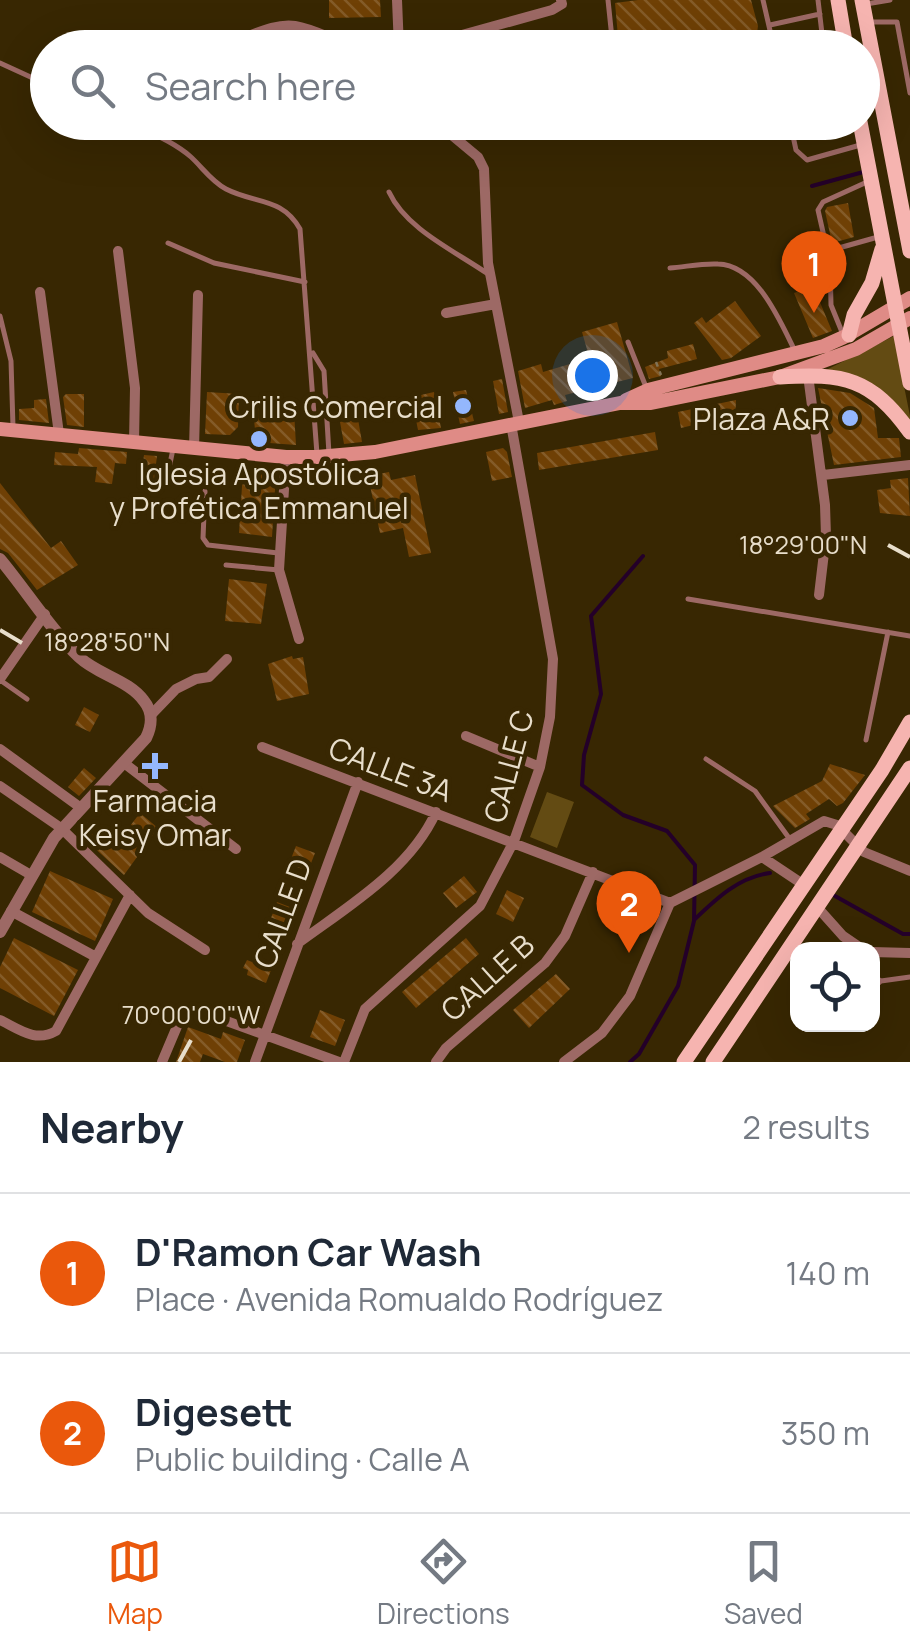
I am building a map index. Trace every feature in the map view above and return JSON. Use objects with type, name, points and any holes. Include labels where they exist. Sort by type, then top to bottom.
[{"type":"main road","points":[[838,0],[843,30]]},
{"type":"main road","points":[[863,2],[867,30]]},
{"type":"main road","points":[[880,97],[910,251]]},
{"type":"main road","points":[[863,140],[895,306],[904,321],[910,383]]},
{"type":"main road","points":[[846,336],[872,283],[882,241]]},
{"type":"main road","points":[[620,403],[648,390],[796,354],[846,336],[910,298]]},
{"type":"main road","points":[[780,377],[856,349],[904,321]]},
{"type":"main road","points":[[6,430],[286,457],[323,457],[375,452],[620,403],[651,403],[808,375],[845,378],[869,387],[910,432]]},
{"type":"main road","points":[[684,1062],[910,722]]},
{"type":"main road","points":[[713,1062],[910,768]]},
{"type":"street","points":[[397,0],[398,30]]},
{"type":"street","points":[[479,30],[552,10],[562,0]]},
{"type":"street","points":[[269,30],[281,26],[306,30]]},
{"type":"street","name":"CALLE C","points":[[341,1062],[365,1009],[480,906],[514,841],[540,767],[550,717],[553,659],[490,276],[484,169],[459,140]]},
{"type":"street","points":[[118,251],[135,388],[134,442]]},
{"type":"street","points":[[40,292],[59,434]]},
{"type":"street","points":[[194,448],[198,296]]},
{"type":"street","points":[[446,313],[496,304]]},
{"type":"street","points":[[808,375],[823,475],[826,536],[819,595]]},
{"type":"street","points":[[286,457],[279,570],[299,640]]},
{"type":"street","points":[[823,475],[910,465]]},
{"type":"street","points":[[0,559],[79,656],[145,702],[151,729],[61,828],[0,932]]},
{"type":"street","points":[[0,679],[45,614]]},
{"type":"street","points":[[150,715],[176,689],[209,676],[227,659]]},
{"type":"street","points":[[466,736],[540,767]]},
{"type":"street","name":"CALLE 3A","points":[[262,747],[670,903]]},
{"type":"street","points":[[0,749],[81,808]]},
{"type":"street","points":[[124,762],[236,848]]},
{"type":"street","name":"CALLE D","points":[[255,1062],[358,782]]},
{"type":"street","points":[[0,786],[61,828],[164,925],[204,950]]},
{"type":"street","points":[[297,944],[364,894],[414,849],[436,812]]},
{"type":"street","points":[[564,1062],[602,1032],[630,996],[670,903],[681,896],[762,857],[824,820],[842,829],[857,847],[910,871]]},
{"type":"street","points":[[0,857],[31,874]]},
{"type":"street","points":[[762,857],[804,885]]},
{"type":"street","name":"CALLE B","points":[[436,1062],[446,1048],[545,963],[565,936],[593,872]]},
{"type":"street","points":[[0,1020],[35,1037],[56,1032],[130,895]]},
{"type":"street","points":[[818,908],[851,942]]},
{"type":"street","points":[[11,911],[96,956]]},
{"type":"street","points":[[880,952],[910,953]]},
{"type":"street","points":[[162,1062],[182,1016],[199,1011],[341,1062]]},
{"type":"lane","points":[[608,0],[610,30]]},
{"type":"lane","points":[[763,0],[771,30]]},
{"type":"lane","points":[[818,0],[822,30]]},
{"type":"lane","points":[[863,2],[890,0]]},
{"type":"lane","points":[[770,26],[820,14]]},
{"type":"lane","points":[[866,22],[897,22],[910,93]]},
{"type":"lane","points":[[0,63],[30,77]]},
{"type":"lane","points":[[161,140],[190,156],[227,190],[283,208],[293,215],[300,229],[323,457]]},
{"type":"lane","points":[[794,140],[796,150],[808,160],[864,147]]},
{"type":"lane","points":[[846,336],[832,305],[828,251],[818,210],[819,205],[869,178]]},
{"type":"lane","points":[[389,192],[408,218],[490,276]]},
{"type":"lane","points":[[828,251],[882,241]]},
{"type":"lane","points":[[168,243],[214,262],[305,282]]},
{"type":"lane","points":[[670,268],[722,264],[748,276],[779,319],[796,354]]},
{"type":"lane","points":[[0,316],[11,361],[6,430]]},
{"type":"lane","points":[[628,342],[648,390]]},
{"type":"lane","points":[[312,352],[324,371],[323,457]]},
{"type":"lane","points":[[166,483],[174,446]]},
{"type":"lane","points":[[206,491],[203,538],[208,544],[278,553]]},
{"type":"lane","points":[[226,565],[279,570]]},
{"type":"lane","points":[[688,600],[910,636]]},
{"type":"lane","points":[[866,740],[888,632]]},
{"type":"lane","points":[[0,679],[27,699]]},
{"type":"lane","points":[[706,759],[755,791],[791,840]]},
{"type":"lane","points":[[881,981],[910,977]]},
{"type":"path","points":[[656,362],[661,376]]},
{"type":"shaded area","points":[[894,336],[910,425],[895,405],[824,371]]},
{"type":"shaded area","points":[[547,792],[574,802],[557,848],[530,837]]},
{"type":"building","points":[[329,0],[380,0],[381,17],[329,18]]},
{"type":"building","points":[[751,0],[757,30],[617,30],[615,3]]},
{"type":"building","points":[[848,203],[854,237],[832,243],[825,211],[827,207]]},
{"type":"building","points":[[814,242],[820,274],[809,276],[832,331],[813,338],[794,293],[802,290],[794,246]]},
{"type":"building","points":[[735,301],[761,336],[731,358],[722,360],[694,323],[702,317],[706,323]]},
{"type":"building","points":[[617,322],[633,378],[565,395],[567,401],[554,405],[552,400],[525,408],[518,371],[541,364],[543,372],[570,364],[573,373],[592,367],[582,332]]},
{"type":"building","points":[[693,344],[697,359],[659,369],[661,376],[649,379],[645,367],[668,358],[667,351]]},
{"type":"building","points":[[502,379],[508,412],[499,414],[493,381]]},
{"type":"building","name":"Plaza A&R","points":[[818,388],[850,393],[874,408],[878,438],[899,438],[901,457],[834,465]]},
{"type":"building","name":"Crilis Comercial","points":[[466,390],[474,421],[460,424],[453,392]]},
{"type":"building","points":[[207,392],[239,394],[238,427],[230,435],[205,434]]},
{"type":"building","points":[[434,392],[441,428],[418,430],[413,405],[422,404],[421,395]]},
{"type":"building","points":[[84,394],[84,427],[67,425],[63,397]]},
{"type":"building","points":[[279,397],[280,412],[294,411],[296,445],[256,442],[253,407],[267,406],[267,398]]},
{"type":"building","points":[[46,399],[49,423],[19,420],[19,409],[34,408],[34,400]]},
{"type":"building","points":[[736,400],[735,423],[706,422],[681,428],[678,412]]},
{"type":"building","points":[[358,419],[362,442],[344,444],[340,422]]},
{"type":"building","points":[[655,432],[658,450],[539,470],[537,453]]},
{"type":"building","points":[[79,448],[127,452],[126,464],[115,463],[112,484],[95,482],[97,467],[54,465],[55,452],[78,454]]},
{"type":"building","points":[[503,448],[512,477],[492,481],[486,452]]},
{"type":"building","points":[[144,455],[157,456],[154,480],[141,478]]},
{"type":"building","points":[[243,471],[276,474],[272,537],[239,533]]},
{"type":"building","points":[[389,472],[391,480],[415,475],[431,553],[409,557],[403,528],[380,533],[368,476]]},
{"type":"building","points":[[908,478],[910,516],[880,513],[877,490],[891,488],[890,480]]},
{"type":"building","points":[[0,483],[51,548],[61,541],[78,565],[37,590],[8,553],[0,549]]},
{"type":"building","points":[[229,579],[267,584],[261,624],[225,621]]},
{"type":"building","points":[[292,656],[303,657],[309,694],[277,701],[268,664]]},
{"type":"building","points":[[84,707],[99,715],[90,732],[75,725]]},
{"type":"building","points":[[830,764],[865,775],[843,803],[837,806],[829,799],[806,814],[810,819],[795,828],[773,806],[822,781]]},
{"type":"building","points":[[84,768],[96,778],[79,796],[68,787]]},
{"type":"building","points":[[140,813],[158,828],[124,875],[78,833],[86,822],[120,839]]},
{"type":"building","points":[[296,846],[315,853],[308,871],[289,864]]},
{"type":"building","points":[[50,871],[113,899],[95,941],[32,912]]},
{"type":"building","points":[[464,876],[477,892],[456,908],[443,893]]},
{"type":"building","points":[[507,890],[524,898],[513,922],[496,914]]},
{"type":"building","points":[[277,902],[295,909],[288,925],[271,918]]},
{"type":"building","points":[[14,938],[78,970],[54,1016],[0,988],[0,967]]},
{"type":"building","points":[[466,938],[479,954],[416,1008],[402,992]]},
{"type":"building","points":[[254,957],[273,965],[266,983],[247,975],[248,970],[243,968]]},
{"type":"building","points":[[556,974],[570,989],[529,1028],[513,1010]]},
{"type":"building","points":[[320,1010],[345,1020],[335,1046],[310,1037]]},
{"type":"building","points":[[188,1027],[221,1039],[223,1032],[245,1040],[237,1062],[203,1054],[200,1062],[176,1062]]},
{"type":"waterway","points":[[812,186],[867,171]]},
{"type":"waterway","points":[[630,1062],[639,1054],[678,986],[694,921],[695,865],[667,831],[623,815],[582,785],[584,755],[601,694],[591,616],[643,556]]},
{"type":"waterway","points":[[695,919],[738,884],[770,873]]},
{"type":"waterway","points":[[835,896],[903,934],[910,934]]},
{"type":"place","name":"D'Ramon Car Wash","points":[[814,313]]},
{"type":"place","name":"Crilis Comercial","points":[[463,406]]},
{"type":"place","name":"Plaza A&R","points":[[850,418]]},
{"type":"place","name":"Iglesia Apostólica y Profética Emmanuel","points":[[259,439]]},
{"type":"place","name":"Farmacia Keisy Omar","points":[[155,766]]},
{"type":"place","name":"Digesett","points":[[629,953]]}]
